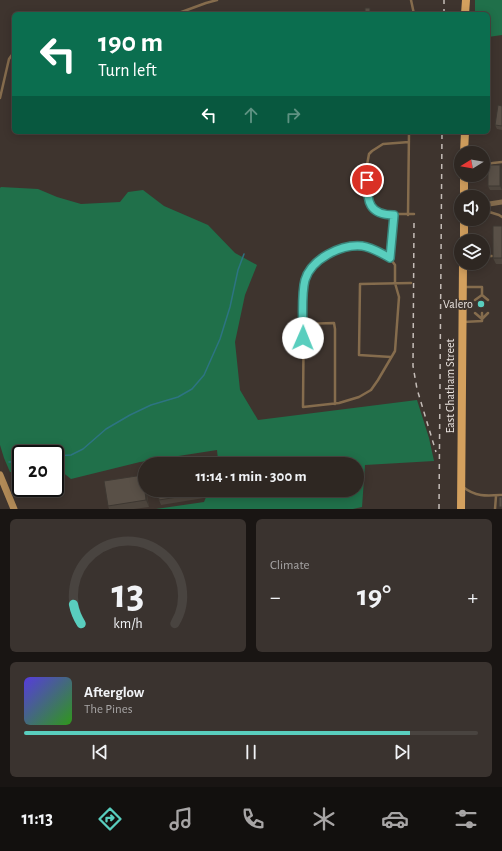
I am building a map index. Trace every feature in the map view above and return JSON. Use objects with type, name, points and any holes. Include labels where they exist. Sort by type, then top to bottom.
[{"type":"main road","points":[[465,12],[466,0]]},
{"type":"main road","points":[[464,134],[464,146]]},
{"type":"main road","name":"East Chatham Street","points":[[461,509],[463,270]]},
{"type":"main road","points":[[0,475],[14,509]]},
{"type":"street","points":[[490,204],[502,202]]},
{"type":"lane","points":[[181,12],[217,0]]},
{"type":"lane","points":[[411,0],[414,12]]},
{"type":"lane","points":[[0,98],[8,59],[12,54]]},
{"type":"lane","points":[[408,215],[409,134]]},
{"type":"lane","points":[[409,142],[387,143],[372,151],[368,160],[367,195],[369,202],[376,212],[394,215],[414,214]]},
{"type":"lane","points":[[490,164],[502,162]]},
{"type":"lane","points":[[490,212],[502,217]]},
{"type":"lane","points":[[390,258],[394,215]]},
{"type":"lane","points":[[356,246],[366,247],[390,258],[395,265],[394,283],[400,296],[395,351],[371,390],[349,401],[303,407],[304,284],[308,273],[313,266],[335,252],[356,246]]},
{"type":"lane","points":[[392,357],[359,356],[360,284],[411,283]]},
{"type":"lane","points":[[463,287],[482,288],[482,300]]},
{"type":"lane","points":[[482,295],[488,300]]},
{"type":"lane","points":[[476,300],[482,295]]},
{"type":"lane","points":[[482,312],[482,319]]},
{"type":"lane","points":[[476,313],[482,319]]},
{"type":"lane","points":[[463,322],[482,321],[488,313]]},
{"type":"lane","points":[[303,324],[334,323],[335,404]]},
{"type":"lane","points":[[461,486],[479,496],[502,496]]},
{"type":"lane","points":[[495,509],[496,496]]},
{"type":"green space","points":[[475,0],[502,0],[502,35],[490,37],[490,12],[475,12]]},
{"type":"green space","points":[[0,188],[38,189],[57,197],[81,204],[120,202],[128,192],[143,190],[164,206],[208,225],[235,253],[257,265],[245,295],[235,342],[240,390],[258,420],[417,400],[429,438],[434,461],[365,465],[364,479],[364,457],[218,457],[217,450],[172,457],[138,457],[138,462],[71,479],[64,473],[64,445],[12,445],[12,472],[10,472],[0,445]]},
{"type":"green space","points":[[206,497],[363,497],[362,507],[353,509],[156,509],[204,502]]},
{"type":"building","points":[[365,8],[370,8],[370,12],[365,12]]},
{"type":"building","points":[[498,105],[502,106],[502,126],[495,125]]},
{"type":"building","points":[[490,165],[500,165],[500,186],[488,186],[488,182],[490,182]]},
{"type":"building","points":[[493,226],[502,226],[502,258],[493,258]]},
{"type":"building","points":[[138,476],[138,497],[146,497],[146,500],[108,506],[104,481]]},
{"type":"building","points":[[159,497],[177,497],[159,500]]},
{"type":"building","points":[[499,497],[502,497],[502,507],[499,507]]},
{"type":"waterway","points":[[64,455],[71,455],[83,449],[106,429],[130,415],[151,405],[178,397],[192,389],[204,375],[220,339],[230,307],[238,270],[244,254]]},
{"type":"railway","points":[[444,0],[444,12]]},
{"type":"railway","points":[[439,509],[442,134]]},
{"type":"railway","points":[[414,223],[413,366],[417,389],[436,452]]},
{"type":"place","name":"Valero","points":[[481,304]]},
{"type":"route","points":[[303,338],[304,284],[308,273],[313,266],[326,256],[356,246],[366,247],[390,258],[394,215],[381,214],[376,212],[372,207],[367,195],[367,180]]}]
